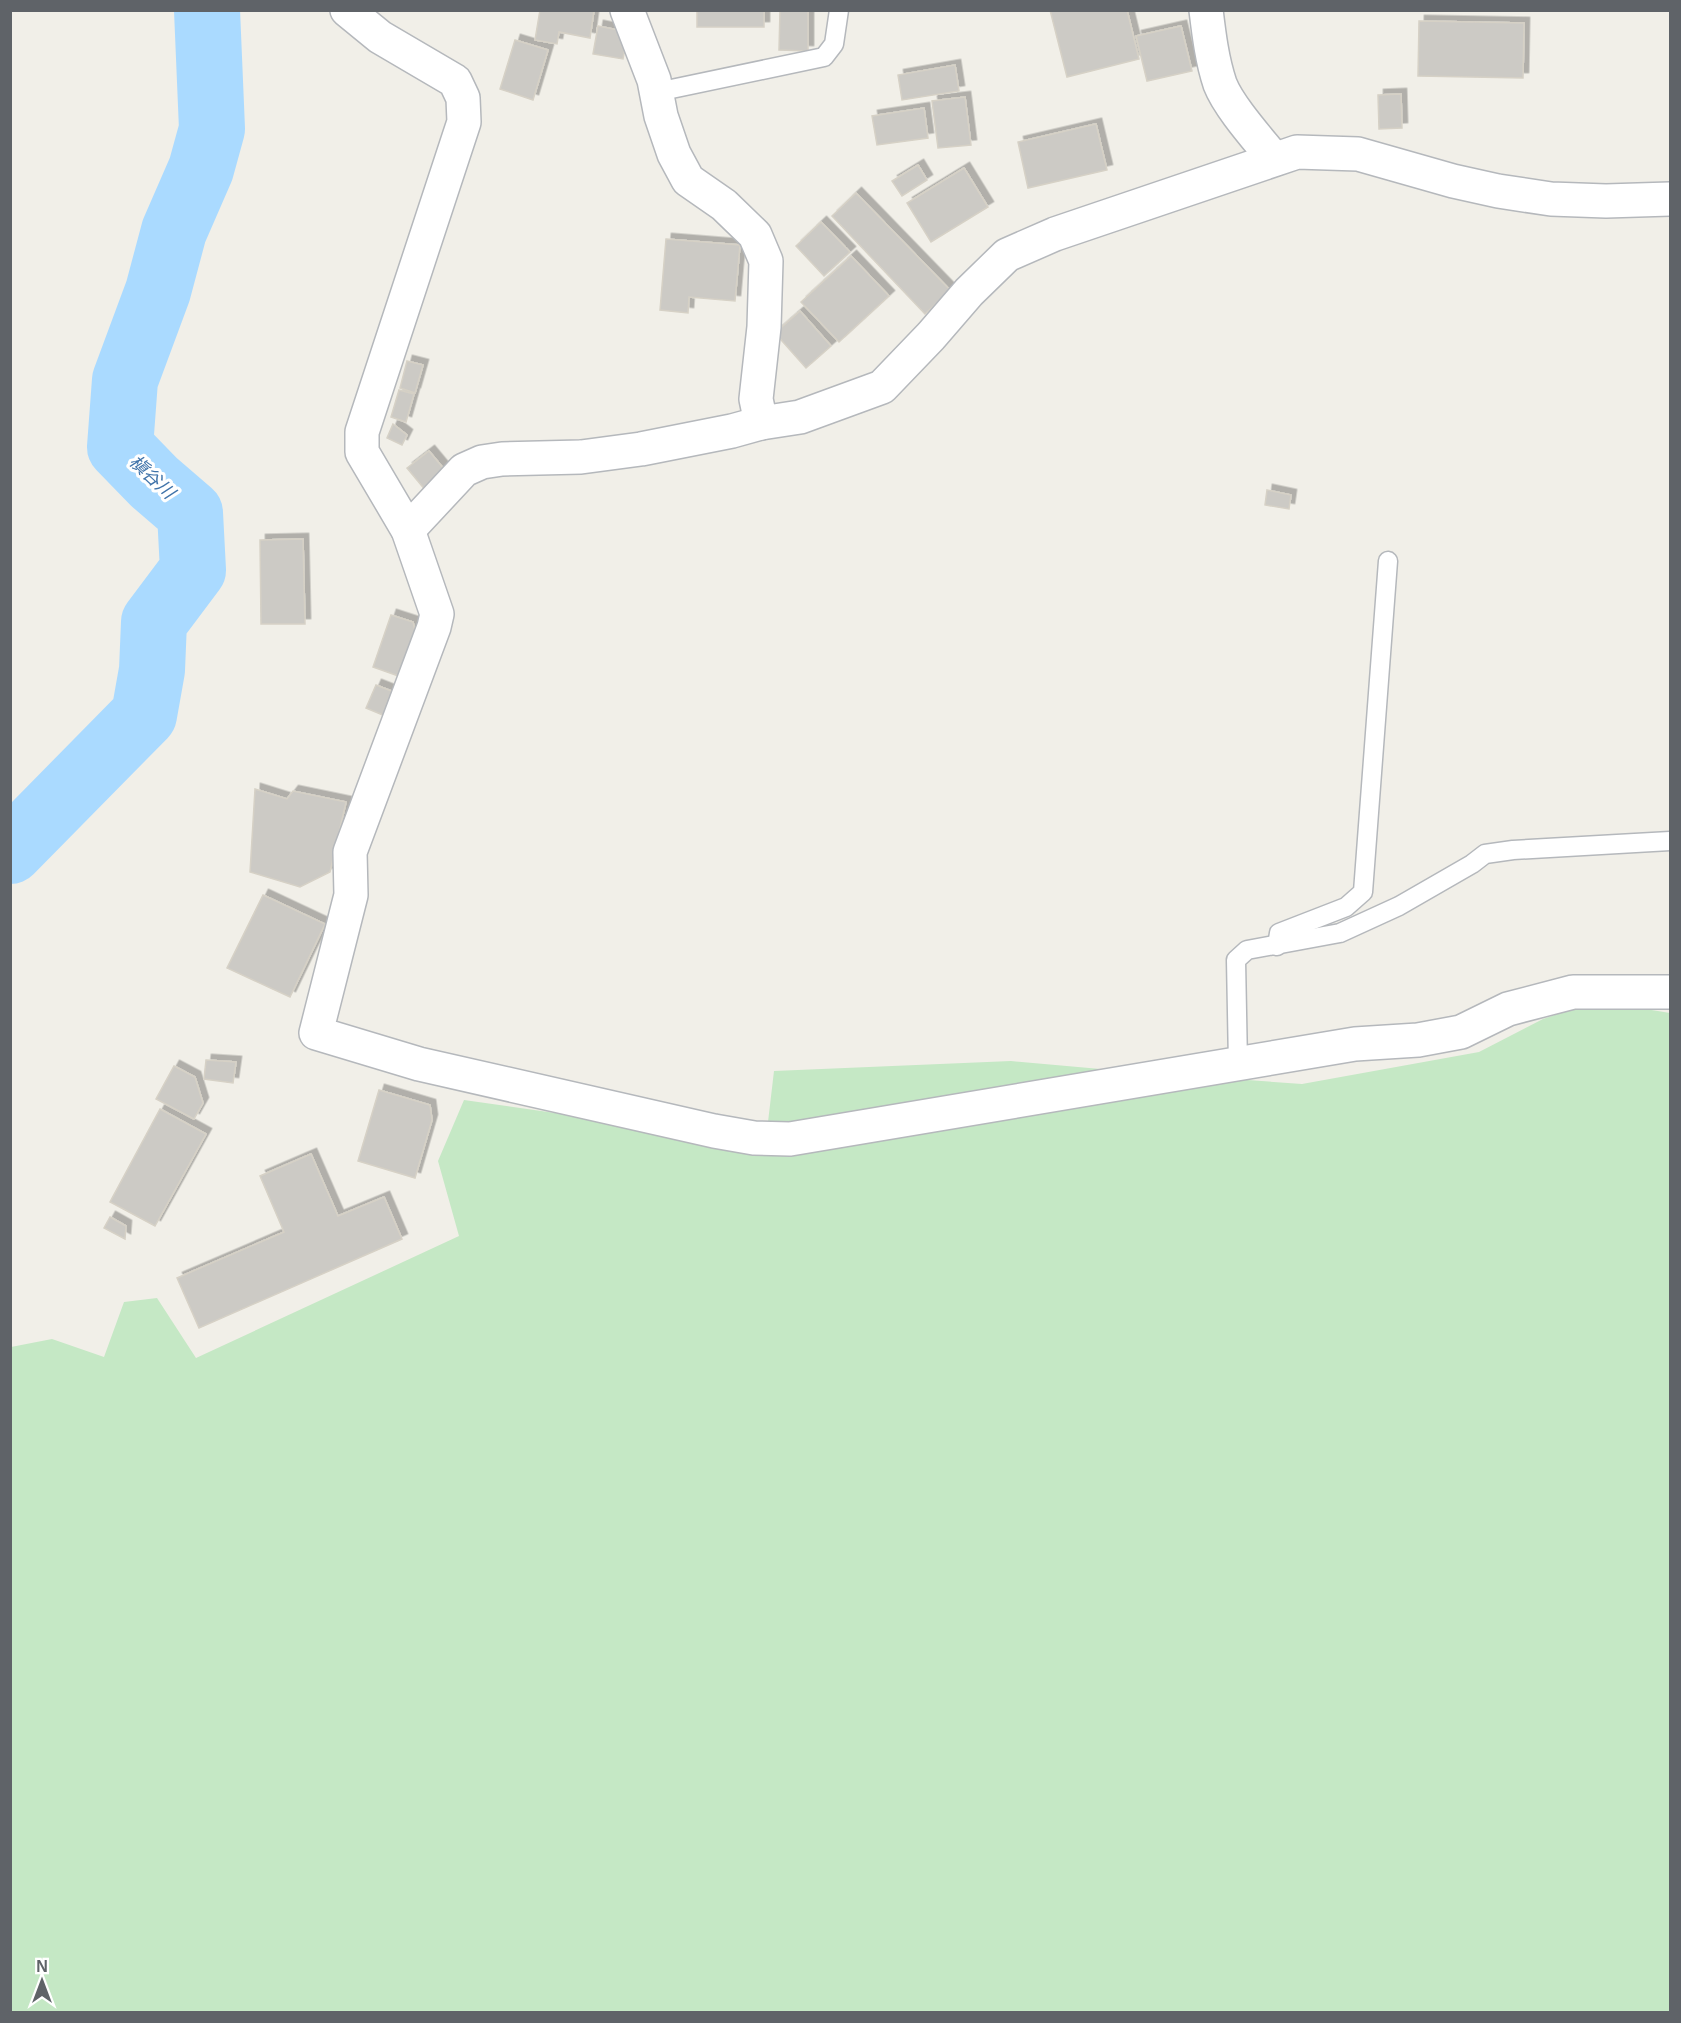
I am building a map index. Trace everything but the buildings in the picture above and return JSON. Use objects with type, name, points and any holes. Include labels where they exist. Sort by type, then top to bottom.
[{"type":"street","points":[[347,10],[380,36],[455,81],[463,98],[464,122],[362,432],[362,452],[408,530],[437,614],[350,852],[351,895],[316,1033],[419,1064],[714,1131],[754,1138],[790,1139],[1355,1044],[1418,1040],[1461,1032],[1508,1009],[1573,992],[1671,992]]},
{"type":"street","points":[[627,10],[654,80],[661,116],[674,154],[688,180],[724,205],[755,235],[766,261],[764,327],[756,399],[761,423]]},
{"type":"street","points":[[1206,10],[1210,48],[1221,86],[1247,127],[1274,159]]},
{"type":"street","points":[[408,530],[464,470],[482,462],[502,459],[581,457],[641,449],[761,423],[800,417],[882,387],[932,336],[969,292],[1007,255],[1055,234],[1297,152],[1358,154],[1453,181],[1541,197],[1606,201],[1671,199]]},
{"type":"lane","points":[[657,92],[824,57],[834,45],[837,12]]},
{"type":"lane","points":[[1277,946],[1279,933],[1346,907],[1363,891],[1388,561]]},
{"type":"lane","points":[[1238,1064],[1236,960],[1247,951],[1340,933],[1399,906],[1472,864],[1485,854],[1513,850],[1671,841]]},
{"type":"green space","points":[[1596,1001],[1670,1013],[1670,2012],[11,2012],[11,1347],[52,1339],[104,1357],[124,1302],[157,1298],[196,1358],[459,1236],[438,1161],[464,1100],[562,1114],[764,1156],[774,1071],[1011,1061],[1302,1084],[1479,1052],[1543,1019]]},
{"type":"waterway","name":"槇谷川","points":[[10,851],[144,715],[152,670],[154,622],[193,570],[190,513],[154,482],[120,447],[125,380],[158,291],[174,231],[201,169],[212,129],[207,10]]}]
